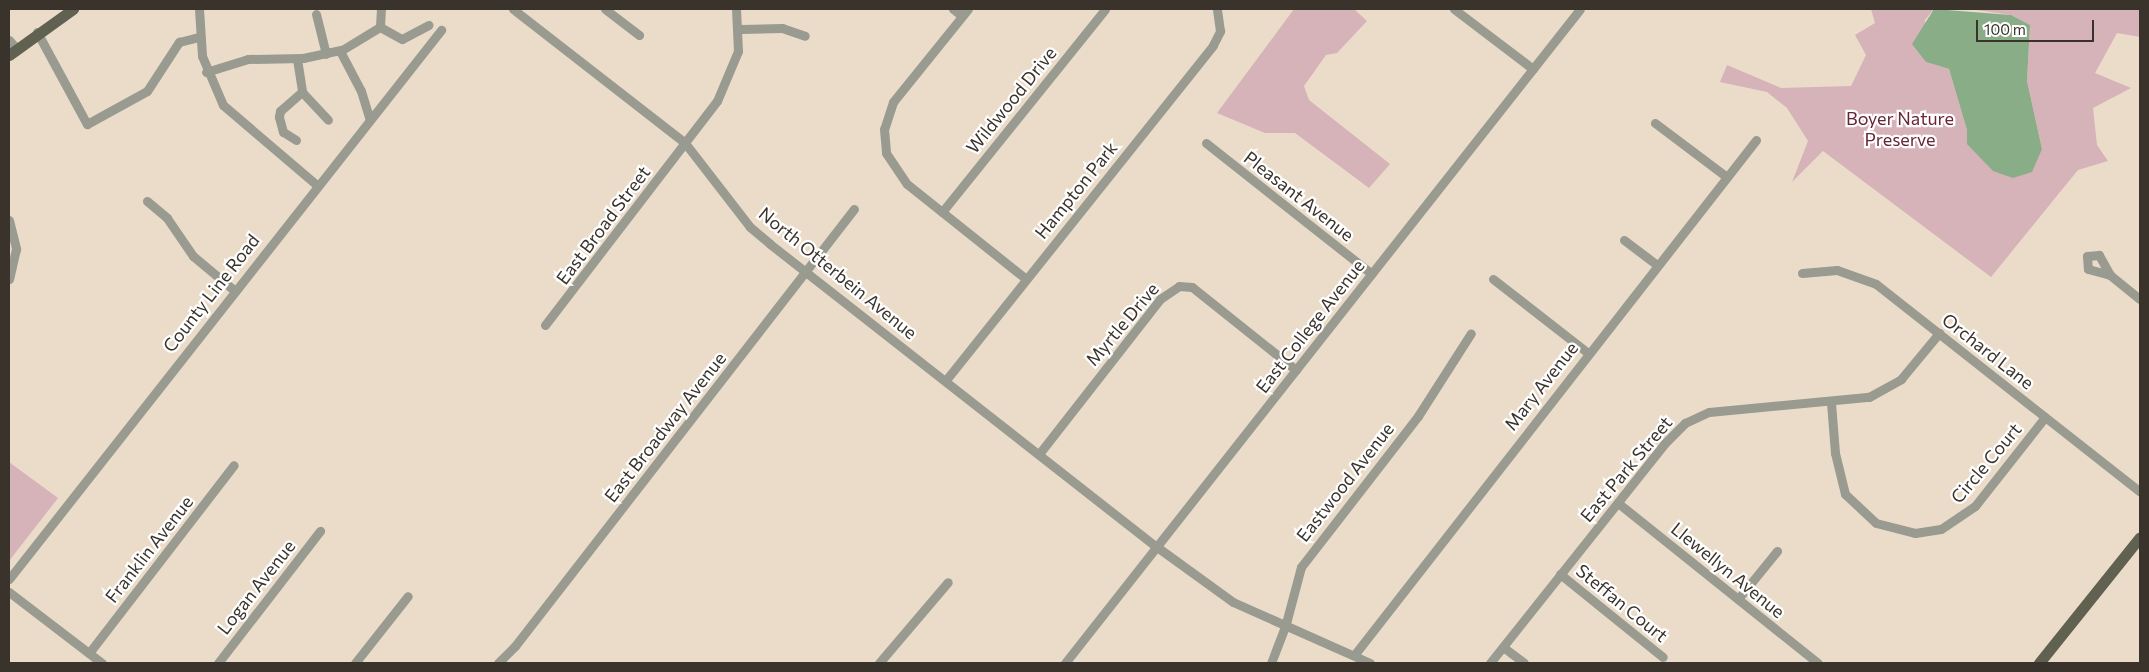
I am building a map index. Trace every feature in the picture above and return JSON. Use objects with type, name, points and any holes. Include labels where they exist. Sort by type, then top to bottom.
[{"type":"main road","points":[[11,48],[74,9]]},
{"type":"main road","points":[[2039,663],[2140,538]]},
{"type":"street","points":[[199,9],[199,38],[206,72],[233,116],[318,186]]},
{"type":"street","points":[[380,9],[380,26]]},
{"type":"street","name":"North Otterbein Avenue","points":[[513,9],[684,143],[750,227],[1157,547],[1233,602],[1285,627],[1355,654],[1370,663]]},
{"type":"street","points":[[605,9],[639,35]]},
{"type":"street","points":[[736,9],[740,29],[782,28],[805,36]]},
{"type":"street","points":[[953,9],[962,16]]},
{"type":"street","points":[[968,9],[893,102],[884,129],[886,153],[901,178],[1026,279]]},
{"type":"street","name":"Wildwood Drive","points":[[942,212],[1105,9]]},
{"type":"street","points":[[1454,9],[1532,69]]},
{"type":"street","name":"East College Avenue","points":[[1065,663],[1580,9]]},
{"type":"street","name":"Hampton Park","points":[[946,380],[1213,46],[1220,31],[1219,12]]},
{"type":"street","points":[[316,14],[326,54]]},
{"type":"street","points":[[380,26],[402,40],[428,25]]},
{"type":"street","points":[[206,72],[248,59],[297,59],[340,51],[380,26]]},
{"type":"street","name":"East Broad Street","points":[[545,325],[684,143],[730,77],[740,29]]},
{"type":"street","name":"County Line Road","points":[[9,579],[441,30]]},
{"type":"street","points":[[37,32],[87,124],[146,91],[179,42],[199,38]]},
{"type":"street","points":[[340,51],[361,91],[370,120]]},
{"type":"street","points":[[297,59],[302,92],[328,120]]},
{"type":"street","points":[[296,140],[283,132],[279,117],[280,111],[302,92]]},
{"type":"street","points":[[1655,123],[1727,177]]},
{"type":"street","name":"Mary Avenue","points":[[1355,654],[1756,140]]},
{"type":"street","name":"Pleasant Avenue","points":[[1206,143],[1372,274]]},
{"type":"street","points":[[147,201],[167,218],[193,256],[235,291]]},
{"type":"street","name":"East Broadway Avenue","points":[[498,663],[808,272],[854,209]]},
{"type":"street","points":[[9,220],[16,249],[9,279]]},
{"type":"street","points":[[1624,240],[1657,265]]},
{"type":"street","name":"Orchard Lane","points":[[1802,273],[1837,270],[1857,275],[1876,284],[2140,492]]},
{"type":"street","points":[[2110,275],[2140,299]]},
{"type":"street","points":[[1494,279],[1588,353]]},
{"type":"street","name":"Myrtle Drive","points":[[1039,454],[1160,300],[1179,286],[1192,287],[1296,370]]},
{"type":"street","name":"Eastwood Avenue","points":[[1270,663],[1285,627],[1302,567],[1309,554],[1418,416],[1471,333]]},
{"type":"street","name":"East Park Street","points":[[1490,663],[1671,436],[1693,418],[1726,410],[1831,403],[1870,397],[1890,386],[1909,371],[1939,333]]},
{"type":"street","name":"Circle Court","points":[[1831,403],[1835,452],[1845,494],[1876,523],[1915,533],[1941,529],[1975,506],[2045,417]]},
{"type":"street","name":"Franklin Avenue","points":[[88,653],[234,465]]},
{"type":"street","name":"Llewellyn Avenue","points":[[1618,503],[1818,663]]},
{"type":"street","name":"Logan Avenue","points":[[218,663],[320,531]]},
{"type":"street","points":[[1738,599],[1777,551]]},
{"type":"street","name":"Steffan Court","points":[[1560,574],[1663,656]]},
{"type":"street","points":[[879,663],[948,582]]},
{"type":"street","points":[[9,592],[102,663]]},
{"type":"street","points":[[354,663],[408,596]]},
{"type":"street","points":[[1504,646],[1524,663]]},
{"type":"green space","points":[[1294,9],[1354,9],[1367,21],[1337,53],[1326,55],[1304,86],[1309,100],[1390,164],[1369,188],[1295,133],[1265,133],[1217,113]]},
{"type":"green space","name":"Boyer Nature Preserve","points":[[1871,9],[1934,9],[1925,20],[1926,62],[1949,69],[1967,130],[1967,144],[2042,149],[2027,81],[2030,25],[2011,15],[1970,9],[2140,9],[2140,37],[2117,33],[2095,73],[2131,88],[2093,108],[2097,145],[2108,161],[2078,170],[1991,277],[1823,151],[1792,182],[1808,141],[1787,108],[1767,92],[1720,82],[1727,65],[1781,88],[1851,86],[1866,55],[1855,35],[1875,23]]},
{"type":"green space","points":[[9,462],[58,498],[9,561]]},
{"type":"shaded area","points":[[1934,9],[2011,15],[2030,25],[2027,81],[2042,149],[2032,172],[2013,178],[1993,171],[1967,144],[1967,130],[1949,69],[1926,62],[1912,44]]}]
